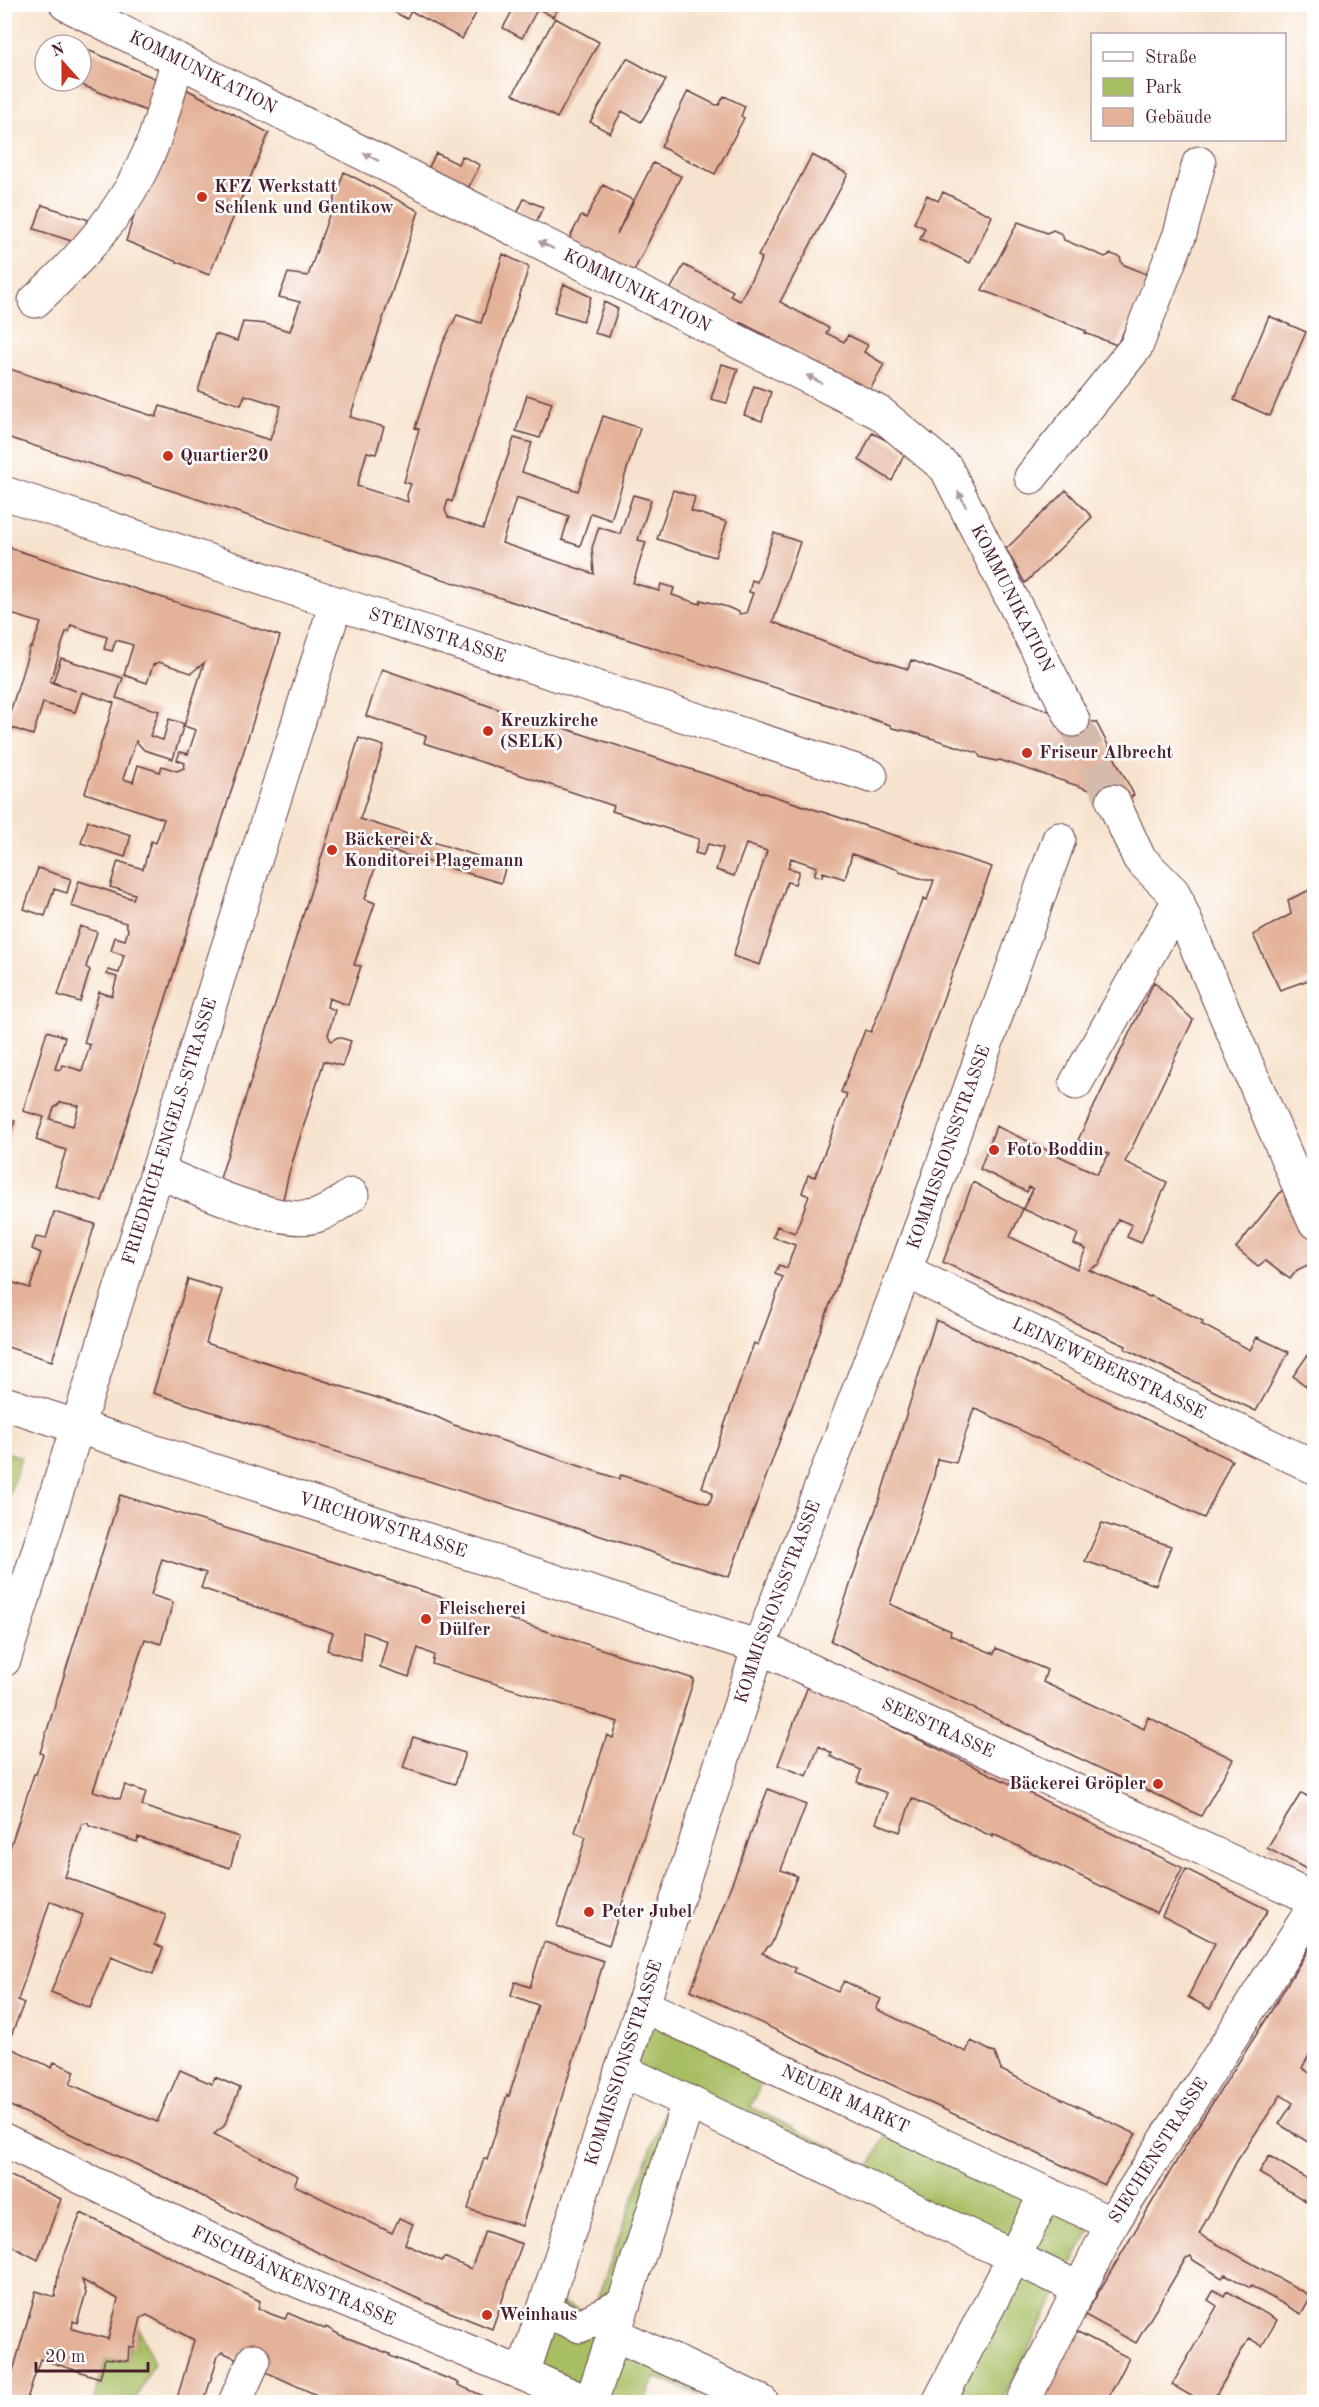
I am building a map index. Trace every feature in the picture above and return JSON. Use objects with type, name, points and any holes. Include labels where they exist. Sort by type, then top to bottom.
[{"type":"street","name":"KOMMUNIKATION","points":[[66,4],[880,413],[946,468],[1072,720]]},
{"type":"street","points":[[35,301],[64,274],[119,208],[150,149],[178,60]]},
{"type":"street","points":[[1031,477],[1136,347],[1180,234],[1199,163]]},
{"type":"street","name":"STEINSTRASSE","points":[[4,493],[871,776]]},
{"type":"street","name":"FRIEDRICH-ENGELS-STRASSE","points":[[4,1660],[336,603]]},
{"type":"street","points":[[1113,801],[1139,858],[1173,892],[1178,902],[1314,1221]]},
{"type":"street","name":"KOMMISSIONSSTRASSE","points":[[523,2374],[759,1647],[905,1271],[1059,839]]},
{"type":"street","points":[[1076,1083],[1178,902]]},
{"type":"street","points":[[157,1171],[208,1192],[289,1218],[316,1216],[352,1195]]},
{"type":"street","name":"LEINEWEBERSTRASSE","points":[[905,1271],[1314,1467]]},
{"type":"street","name":"VIRCHOWSTRASSE","points":[[4,1403],[759,1647]]},
{"type":"street","name":"SEESTRASSE","points":[[759,1647],[1314,1899]]},
{"type":"street","name":"SIECHENSTRASSE","points":[[1023,2403],[1112,2224],[1314,1908]]},
{"type":"street","name":"NEUER MARKT","points":[[642,2005],[1112,2224]]},
{"type":"street","points":[[621,2070],[1080,2289]]},
{"type":"street","points":[[591,2403],[688,2102]]},
{"type":"street","name":"FISCHBÄNKENSTRASSE","points":[[4,2140],[279,2273],[523,2374],[586,2403]]},
{"type":"street","points":[[939,2403],[1046,2193]]},
{"type":"street","points":[[544,2310],[580,2326],[619,2319],[762,2403]]},
{"type":"street","points":[[235,2403],[254,2360]]},
{"type":"green space","points":[[4,1452],[21,1457],[5,1508]]},
{"type":"green space","points":[[650,2020],[767,2072],[750,2107],[870,2166],[888,2130],[1092,2225],[1001,2402],[939,2402],[1014,2257],[688,2102],[615,2333],[762,2402],[716,2402],[655,2377],[644,2402],[611,2402],[533,2366],[552,2300],[592,2314],[667,2104],[628,2089]]},
{"type":"green space","points":[[139,2328],[154,2363],[134,2402],[93,2402],[105,2358],[128,2361],[129,2346],[134,2347]]},
{"type":"building","points":[[380,4],[481,4],[462,39],[411,11],[407,19]]},
{"type":"building","points":[[516,4],[532,4],[538,8],[522,38],[503,28]]},
{"type":"building","points":[[539,4],[561,4],[553,17],[537,8]]},
{"type":"building","points":[[555,18],[599,42],[557,118],[513,94]]},
{"type":"building","points":[[93,52],[159,80],[146,111],[93,90]]},
{"type":"building","points":[[627,58],[666,80],[641,122],[622,111],[610,133],[590,122]]},
{"type":"building","points":[[186,89],[269,133],[209,275],[126,241],[136,209]]},
{"type":"building","points":[[688,91],[716,105],[719,105],[724,96],[745,106],[741,116],[744,118],[715,174],[661,147]]},
{"type":"building","points":[[436,153],[458,164],[462,156],[480,165],[465,194],[425,175]]},
{"type":"building","points":[[812,155],[848,174],[780,302],[829,328],[826,333],[844,342],[848,335],[868,345],[864,352],[884,364],[866,397],[768,345],[771,338],[740,322],[737,328],[669,292],[684,265],[733,291],[730,296],[740,301],[762,258],[758,256]]},
{"type":"building","points":[[653,163],[681,176],[631,277],[566,245],[581,216],[586,218],[603,185],[633,200],[617,234]]},
{"type":"building","points":[[344,172],[419,211],[350,417],[384,427],[376,454],[367,452],[357,486],[408,502],[407,495],[411,484],[404,482],[419,429],[415,428],[443,343],[457,315],[481,323],[503,254],[529,267],[452,502],[448,500],[445,510],[448,517],[483,529],[514,438],[532,443],[522,472],[578,491],[603,416],[640,428],[611,520],[591,513],[580,546],[562,540],[569,516],[516,498],[502,543],[594,574],[592,548],[599,527],[620,534],[633,495],[651,500],[638,540],[646,542],[633,583],[659,591],[661,584],[674,588],[672,595],[700,604],[701,600],[727,607],[739,614],[746,613],[753,593],[749,592],[752,580],[757,582],[774,533],[800,542],[773,622],[837,647],[908,669],[911,660],[1073,720],[1096,722],[1134,795],[1129,798],[1103,797],[1099,793],[1000,760],[980,757],[978,753],[892,728],[890,725],[4,436],[4,367],[156,417],[160,406],[270,440],[281,406],[245,395],[241,405],[198,391],[215,334],[237,341],[243,322],[266,324],[290,331],[300,302],[279,297],[288,273],[308,276]]},
{"type":"building","points":[[943,192],[992,216],[970,263],[920,239],[925,228],[914,223],[927,195],[938,201]]},
{"type":"building","points":[[524,199],[543,207],[534,227],[515,218]]},
{"type":"building","points":[[42,205],[89,220],[81,244],[34,229]]},
{"type":"building","points":[[1018,222],[1047,233],[1053,230],[1062,234],[1064,240],[1105,257],[1111,254],[1120,257],[1122,264],[1151,276],[1117,345],[982,290]]},
{"type":"building","points":[[564,284],[591,297],[583,321],[554,312]]},
{"type":"building","points":[[604,302],[618,309],[609,337],[594,333]]},
{"type":"building","points":[[1269,316],[1306,332],[1270,416],[1234,400]]},
{"type":"building","points":[[722,364],[738,369],[727,403],[711,399]]},
{"type":"building","points":[[754,386],[771,392],[762,421],[744,415]]},
{"type":"building","points":[[527,395],[552,403],[540,438],[516,431]]},
{"type":"building","points":[[872,433],[906,450],[892,481],[859,460]]},
{"type":"building","points":[[673,490],[695,497],[691,511],[727,522],[715,557],[657,539]]},
{"type":"building","points":[[1066,490],[1092,517],[1025,583],[1006,549]]},
{"type":"building","points":[[4,546],[280,636],[102,1201],[55,1186],[66,1150],[36,1140],[44,1117],[23,1111],[47,1031],[65,1037],[55,1069],[61,1070],[63,1065],[82,1071],[90,1045],[84,1043],[99,992],[112,996],[117,977],[107,974],[108,970],[119,973],[124,955],[111,951],[115,937],[125,940],[128,930],[126,923],[71,906],[79,881],[133,899],[135,894],[110,887],[118,861],[143,869],[151,841],[156,843],[164,819],[85,793],[114,703],[82,692],[75,712],[43,703],[33,735],[6,726],[30,647],[32,647],[41,623],[4,612]],"holes":[[[71,625],[107,637],[104,649],[112,651],[116,640],[133,645],[124,675],[147,683],[153,665],[159,662],[191,673],[204,663],[184,726],[196,730],[188,754],[180,752],[177,760],[185,763],[184,768],[177,771],[162,766],[160,772],[138,765],[133,782],[123,779],[136,741],[144,750],[173,759],[184,724],[169,719],[163,740],[150,736],[159,711],[116,698],[123,678],[61,658],[53,682],[76,691],[50,682],[66,632],[69,632]],[[61,1102],[79,1106],[73,1126],[50,1119],[54,1108]]]},
{"type":"building","points":[[382,669],[550,727],[551,724],[992,867],[729,1577],[153,1393],[188,1279],[222,1290],[206,1343],[437,1417],[454,1425],[619,1479],[621,1475],[709,1504],[713,1493],[702,1487],[754,1343],[758,1345],[783,1277],[775,1274],[779,1265],[787,1268],[795,1245],[773,1237],[777,1226],[795,1233],[809,1196],[802,1193],[808,1175],[815,1177],[847,1094],[841,1092],[865,1030],[871,1032],[924,898],[927,900],[934,880],[899,872],[899,870],[852,854],[845,879],[823,872],[822,877],[814,875],[817,867],[791,858],[788,868],[799,871],[795,884],[787,882],[760,965],[733,956],[767,851],[746,844],[734,876],[716,870],[723,848],[708,844],[703,855],[695,853],[699,839],[612,811],[614,806],[424,743],[426,736],[366,716]]},
{"type":"building","points":[[359,738],[384,746],[360,819],[506,865],[501,883],[389,850],[382,845],[380,851],[391,854],[388,865],[377,862],[365,899],[375,903],[354,965],[361,966],[348,1005],[329,998],[327,1007],[335,1010],[328,1035],[331,1041],[338,1037],[351,1041],[342,1066],[324,1061],[289,1173],[281,1208],[217,1188]]},
{"type":"building","points":[[88,821],[131,835],[125,857],[81,843]]},
{"type":"building","points":[[38,868],[71,879],[67,893],[54,889],[45,916],[24,909]]},
{"type":"building","points":[[1314,888],[1314,978],[1280,990],[1253,935],[1291,914],[1288,900]]},
{"type":"building","points":[[80,926],[97,932],[86,967],[90,970],[80,1002],[58,995]]},
{"type":"building","points":[[1154,982],[1193,1020],[1125,1162],[1167,1182],[1141,1243],[1127,1237],[1132,1225],[1118,1219],[1100,1264],[1089,1270],[1203,1321],[1201,1324],[1250,1350],[1257,1337],[1289,1352],[1256,1411],[1125,1349],[1126,1346],[943,1262],[973,1182],[1023,1209],[1033,1189],[1029,1187],[1027,1192],[980,1169],[996,1126],[1097,1174],[1109,1154],[1078,1140]],"holes":[[[1023,1209],[1078,1234],[1074,1244],[1086,1249],[1077,1269],[1010,1237]]]},
{"type":"building","points":[[4,1117],[15,1121],[5,1150],[4,1150]]},
{"type":"building","points":[[1288,1183],[1314,1240],[1314,1262],[1297,1270],[1290,1279],[1265,1261],[1258,1266],[1236,1248]]},
{"type":"building","points":[[54,1212],[95,1224],[52,1361],[4,1346],[4,1280],[30,1288],[41,1253],[32,1249],[36,1237],[46,1239]]},
{"type":"building","points":[[936,1320],[1232,1460],[1204,1518],[974,1408],[956,1463],[937,1459],[934,1476],[890,1604],[951,1631],[950,1635],[994,1654],[996,1648],[1047,1670],[1043,1682],[1144,1729],[1148,1717],[1233,1759],[1201,1816],[831,1641],[882,1491]]},
{"type":"building","points":[[1314,1346],[1314,1392],[1293,1376]]},
{"type":"building","points":[[120,1495],[694,1679],[609,1945],[557,1926],[586,1837],[575,1832],[607,1735],[613,1738],[618,1722],[432,1664],[434,1655],[418,1648],[409,1677],[380,1667],[387,1641],[363,1632],[361,1661],[327,1650],[333,1633],[201,1588],[206,1573],[162,1559],[151,1595],[173,1602],[161,1644],[145,1639],[93,1791],[120,1799],[125,1785],[146,1792],[142,1806],[239,1837],[230,1868],[138,1837],[137,1842],[89,1826],[88,1823],[82,1824],[65,1877],[166,1915],[155,1944],[163,1948],[153,1974],[111,1957],[90,2008],[51,1992],[83,1915],[50,1901],[18,2000],[24,2003],[7,2046],[52,2068],[54,2062],[75,2071],[70,2084],[157,2122],[180,2070],[212,2084],[215,2077],[240,2088],[224,2126],[214,2134],[298,2176],[294,2185],[392,2233],[399,2218],[413,2224],[405,2244],[442,2261],[444,2257],[471,2269],[485,2231],[522,2244],[492,2329],[425,2302],[4,2103],[4,1866],[34,1774],[36,1774],[43,1754],[40,1753]]},
{"type":"building","points":[[1102,1523],[1171,1546],[1156,1585],[1085,1561]]},
{"type":"building","points":[[808,1686],[1183,1868],[1157,1913],[993,1834],[993,1837],[912,1798],[900,1832],[876,1823],[887,1793],[857,1782],[861,1770],[830,1756],[832,1753],[819,1746],[807,1776],[778,1765]]},
{"type":"building","points":[[413,1737],[465,1753],[455,1784],[403,1768]]},
{"type":"building","points":[[768,1789],[806,1805],[781,1870],[797,1876],[772,1943],[762,1953],[796,1968],[794,1972],[838,1992],[844,1981],[881,1999],[876,2009],[966,2052],[971,2041],[995,2053],[1001,2070],[1136,2134],[1104,2185],[691,1990]]},
{"type":"building","points":[[1301,1793],[1311,1798],[1314,1793],[1314,1865],[1310,1871],[1267,1848]]},
{"type":"building","points":[[1186,1869],[1268,1910],[1239,1955],[1210,2009],[1188,1997],[1215,1943],[1162,1916]]},
{"type":"building","points":[[1314,1940],[1314,2046],[1302,2068],[1314,2076],[1314,2146],[1279,2124],[1293,2103],[1281,2095],[1237,2161],[1199,2234],[1311,2296],[1301,2314],[1225,2274],[1222,2278],[1193,2260],[1191,2256],[1186,2258],[1136,2343],[1085,2315],[1192,2135]]},
{"type":"building","points":[[544,1942],[604,1961],[522,2226],[468,2209],[484,2158],[487,2160],[507,2095],[509,2096],[538,2005],[511,1995],[515,1982],[530,1987]]},
{"type":"building","points":[[1269,2156],[1314,2183],[1314,2206],[1259,2173]]},
{"type":"building","points":[[4,2173],[61,2199],[38,2260],[4,2242]]},
{"type":"building","points":[[81,2213],[260,2301],[258,2308],[271,2314],[285,2319],[288,2313],[325,2329],[326,2327],[340,2335],[459,2383],[458,2385],[495,2402],[332,2402],[222,2352],[218,2356],[204,2402],[176,2402],[194,2340],[147,2315],[141,2318],[134,2348],[129,2346],[128,2361],[105,2358],[100,2378],[40,2359],[26,2402],[4,2402],[36,2291],[55,2297],[59,2269]],"holes":[[[82,2280],[118,2299],[108,2339],[72,2329],[73,2321],[77,2323],[86,2293]]]},
{"type":"building","points":[[1214,2290],[1224,2296],[1227,2291],[1277,2320],[1262,2346],[1249,2338],[1212,2402],[1202,2402],[1172,2385],[1217,2306],[1208,2300]]},
{"type":"building","points":[[1074,2330],[1129,2358],[1106,2402],[1038,2402]]},
{"type":"tunnel","points":[[1073,720],[1113,801]]},
{"type":"place","name":"KFZ Werkstatt Schlenk und Gentikow","points":[[202,197]]},
{"type":"place","name":"Quartier20","points":[[168,456]]},
{"type":"place","name":"Kreuzkirche (SELK)","points":[[488,731]]},
{"type":"place","name":"Friseur Albrecht","points":[[1027,753]]},
{"type":"place","name":"Bäckerei & Konditorei Plagemann","points":[[332,850]]},
{"type":"place","name":"Foto Boddin","points":[[994,1150]]},
{"type":"place","name":"Fleischerei Dülfer","points":[[426,1619]]},
{"type":"place","name":"Bäckerei Gröpler","points":[[1158,1784]]},
{"type":"place","name":"Peter Jubel","points":[[589,1912]]},
{"type":"place","name":"Weinhaus","points":[[487,2315]]}]
